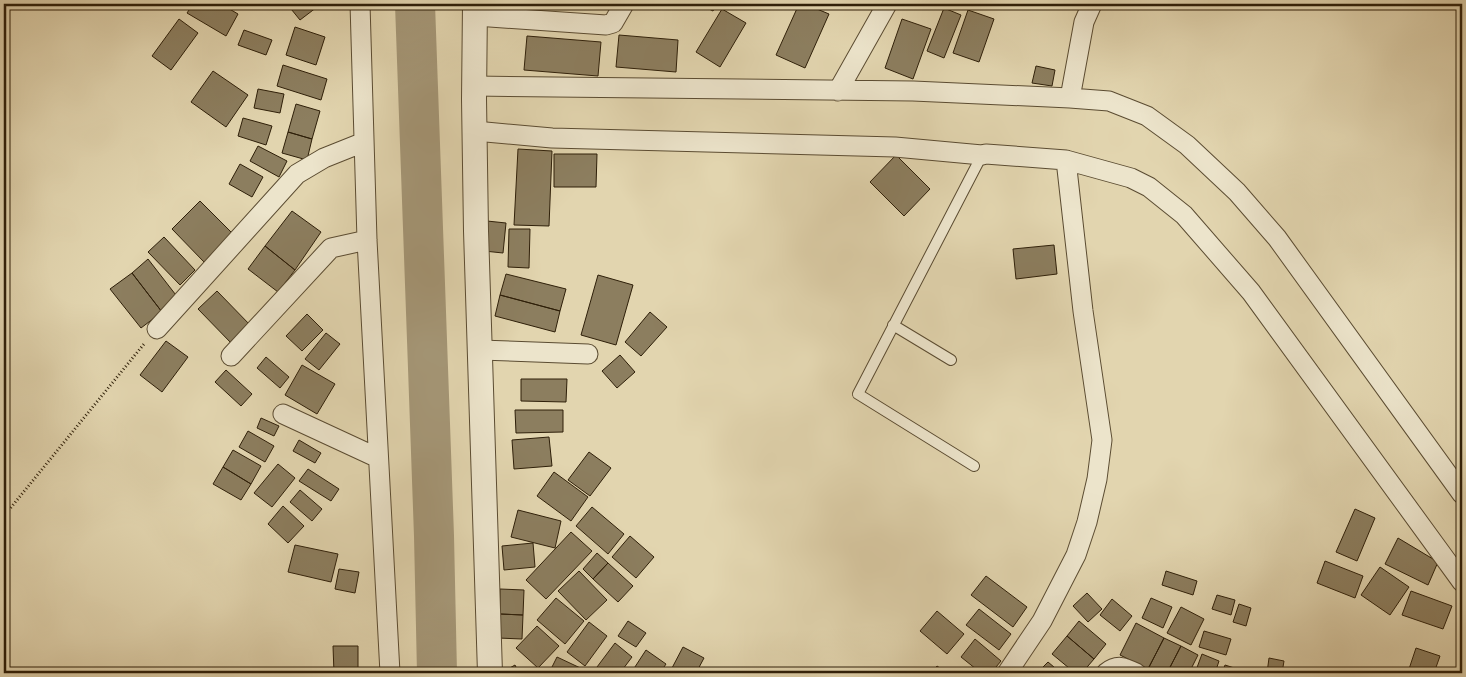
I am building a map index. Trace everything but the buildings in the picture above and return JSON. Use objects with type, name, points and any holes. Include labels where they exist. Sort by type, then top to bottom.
[{"type":"street","points":[[360,4],[367,240],[390,673]]},
{"type":"street","points":[[490,673],[474,109],[475,10],[606,25],[613,23],[624,4]]},
{"type":"street","points":[[838,91],[887,4]]},
{"type":"street","points":[[1070,98],[1084,22],[1092,4]]},
{"type":"street","points":[[474,109],[838,91],[913,91],[1109,101],[1146,116],[1187,145],[1237,192],[1277,238],[1462,494]]},
{"type":"street","points":[[474,109],[552,138],[896,147],[982,156],[986,154],[1066,160],[1131,178],[1149,187],[1184,215],[1251,292],[1462,582]]},
{"type":"street","points":[[157,328],[297,174],[324,158],[364,142]]},
{"type":"street","points":[[1007,673],[1042,621],[1076,554],[1097,479],[1102,440],[1083,311],[1066,160]]},
{"type":"street","points":[[232,356],[331,248],[367,240]]},
{"type":"street","points":[[480,350],[588,354]]},
{"type":"street","points":[[283,414],[378,458]]},
{"type":"street","points":[[1106,673],[1112,668],[1120,666],[1136,673]]},
{"type":"lane","points":[[974,466],[858,394],[982,156]]},
{"type":"lane","points":[[893,325],[951,360]]},
{"type":"path","points":[[4,516],[157,328]]},
{"type":"waterway","points":[[415,4],[434,536],[437,673]]}]
